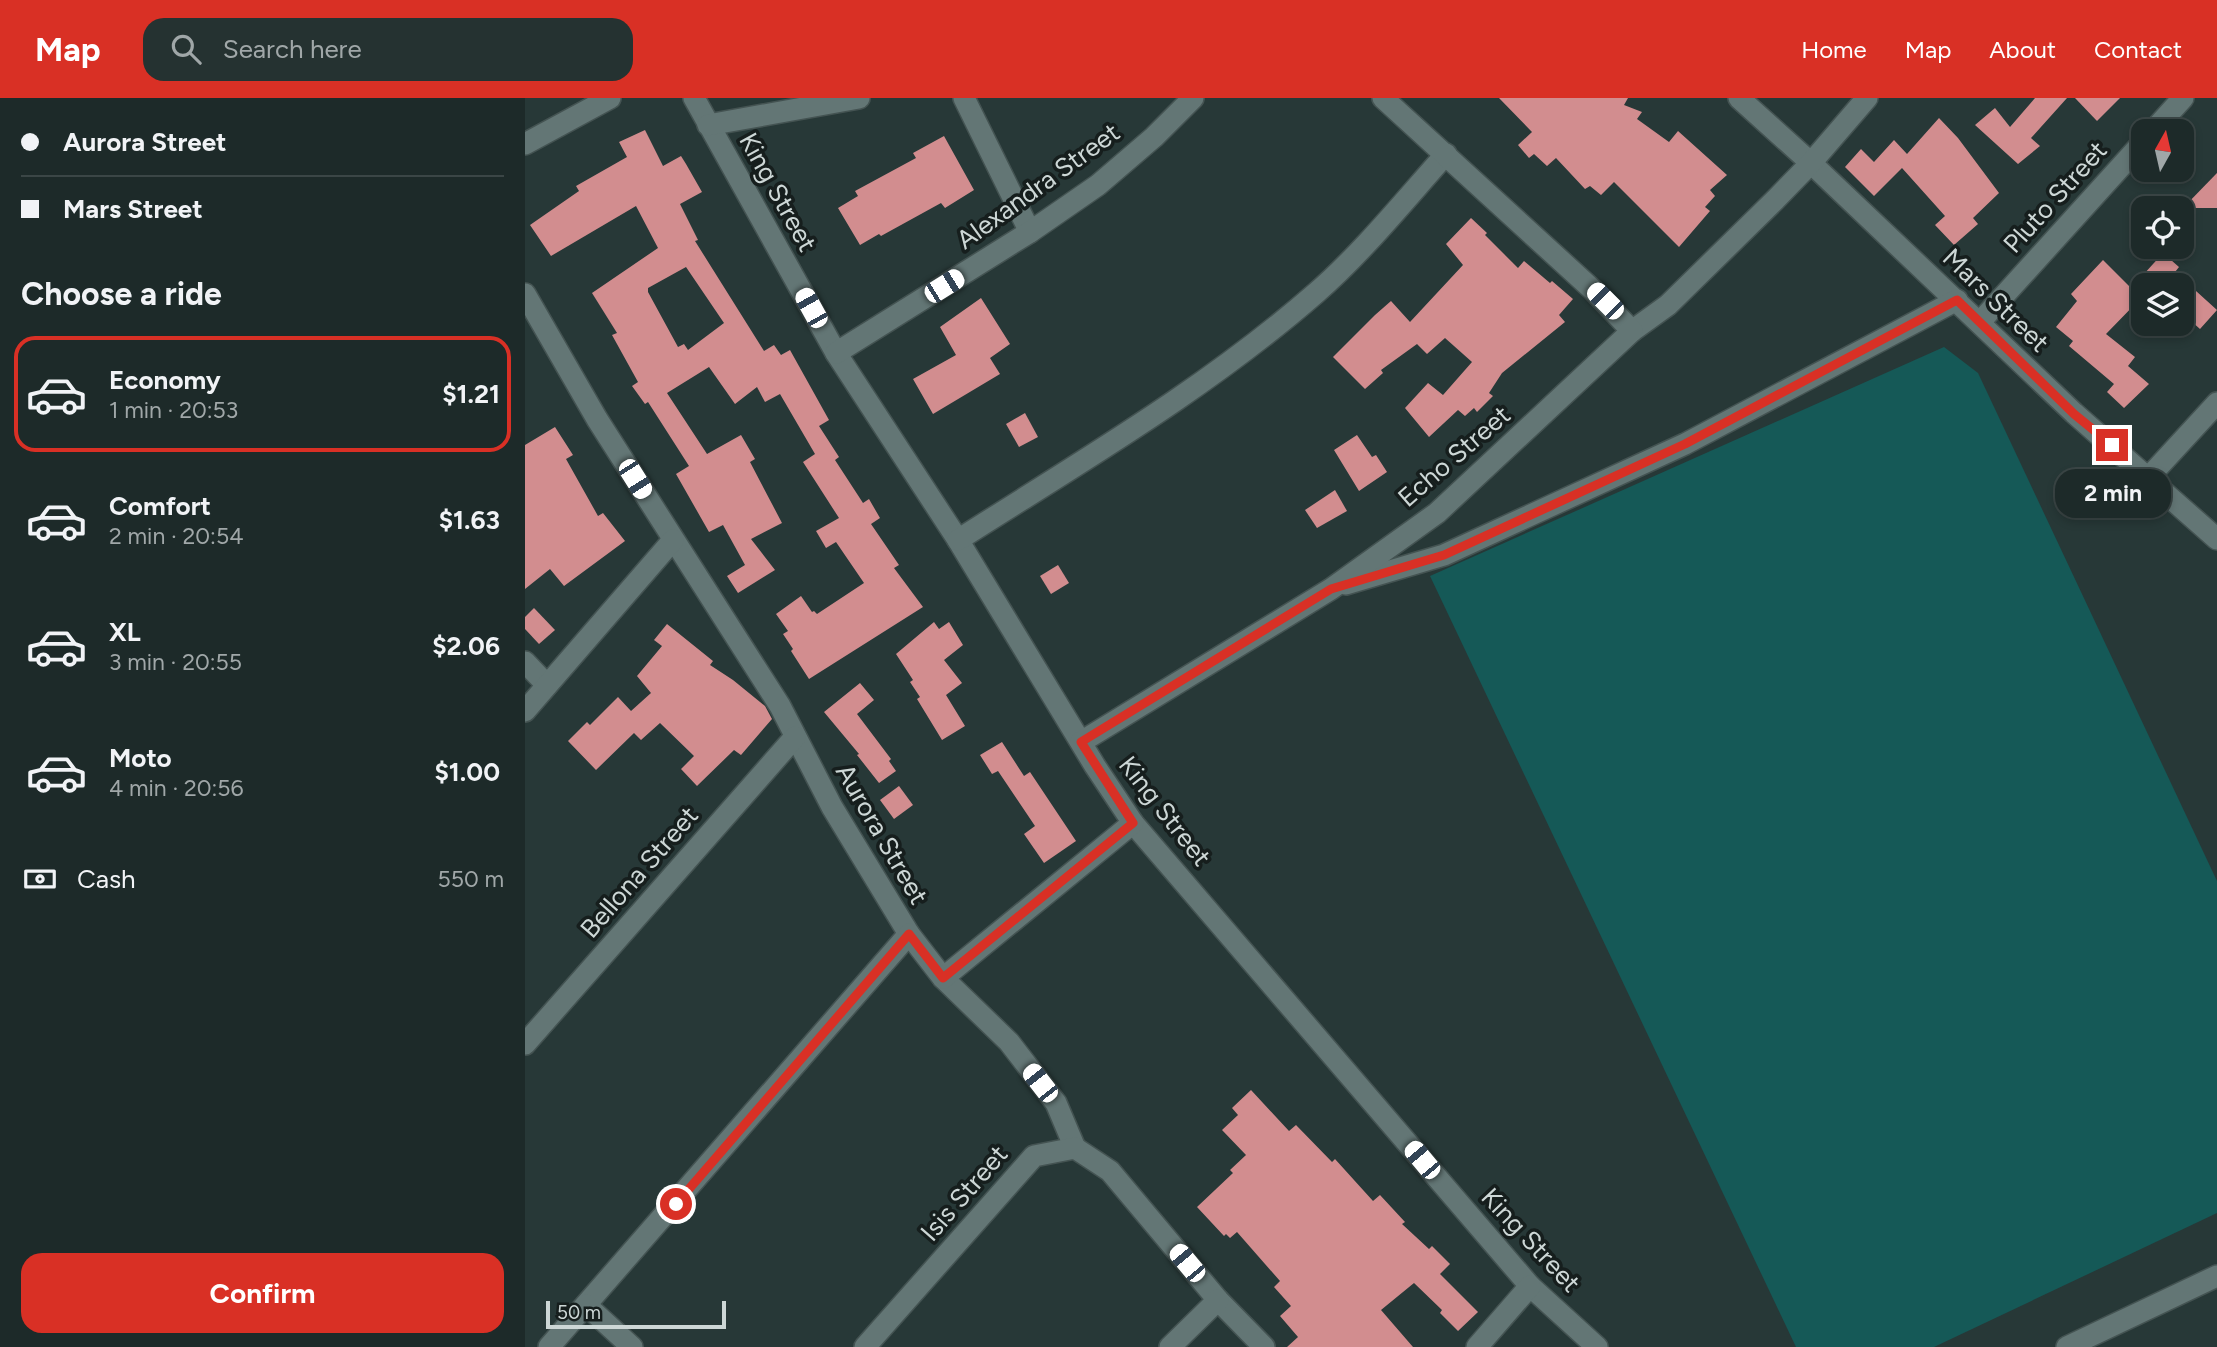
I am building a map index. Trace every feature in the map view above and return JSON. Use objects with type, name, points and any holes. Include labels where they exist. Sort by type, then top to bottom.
[{"type":"street","points":[[525,144],[610,98]]},
{"type":"street","name":"King Street","points":[[694,98],[837,353],[958,540],[1133,823],[1530,1286],[1597,1347]]},
{"type":"street","points":[[708,125],[859,98]]},
{"type":"street","points":[[964,98],[1030,232]]},
{"type":"street","name":"Alexandra Street","points":[[837,353],[1030,232],[1098,185],[1154,137],[1193,98]]},
{"type":"street","points":[[1383,98],[1594,290],[1632,331]]},
{"type":"street","name":"Mars Street","points":[[1739,98],[1957,300],[2074,414],[2217,538]]},
{"type":"street","name":"Echo Street","points":[[1081,742],[1331,589],[1437,513],[1632,331],[1668,305],[1811,163],[1867,98]]},
{"type":"street","points":[[2164,119],[2183,98]]},
{"type":"street","points":[[958,540],[1147,419],[1223,368],[1269,333],[1318,291],[1391,216],[1446,154]]},
{"type":"street","name":"Pluto Street","points":[[1980,322],[2131,155]]},
{"type":"street","name":"Aurora Street","points":[[525,294],[597,419],[781,706],[832,807],[909,934],[549,1347]]},
{"type":"street","points":[[1331,589],[1457,550],[1685,444],[1957,300]]},
{"type":"street","points":[[2149,477],[2217,402]]},
{"type":"street","points":[[525,711],[673,540]]},
{"type":"street","points":[[525,662],[547,685]]},
{"type":"street","name":"Bellona Street","points":[[525,1045],[795,737]]},
{"type":"street","points":[[943,978],[1133,823]]},
{"type":"street","points":[[909,934],[943,978],[1017,1052],[1056,1103],[1075,1148],[1110,1171],[1218,1300],[1264,1347]]},
{"type":"street","name":"Isis Street","points":[[865,1347],[1034,1156],[1075,1148]]},
{"type":"street","points":[[2067,1347],[2217,1276]]},
{"type":"street","points":[[1478,1347],[1530,1286]]},
{"type":"street","points":[[1170,1347],[1218,1300]]},
{"type":"street","points":[[586,1305],[632,1347]]},
{"type":"shaded area","points":[[1944,347],[1978,373],[2217,881],[2217,1213],[1934,1347],[1796,1347],[1430,576]]},
{"type":"building","points":[[1499,98],[1628,98],[1624,105],[1642,112],[1637,119],[1669,142],[1678,131],[1727,175],[1710,190],[1715,196],[1705,207],[1710,211],[1679,247],[1614,182],[1601,195],[1590,186],[1585,189],[1556,158],[1547,166],[1534,154],[1529,158],[1518,145],[1532,132]]},
{"type":"building","points":[[2035,98],[2067,98],[2031,138],[2040,146],[2018,164],[1975,125],[1995,108],[2010,127]]},
{"type":"building","points":[[2075,98],[2120,98],[2097,121]]},
{"type":"building","points":[[1939,118],[1958,138],[1999,193],[1973,218],[1978,224],[1954,245],[1935,225],[1945,216],[1902,168],[1874,196],[1845,167],[1861,149],[1874,162],[1894,140],[1907,154]]},
{"type":"building","points":[[645,130],[663,166],[681,156],[702,192],[680,204],[698,240],[695,241],[764,351],[774,345],[781,355],[790,350],[829,420],[819,426],[839,457],[835,460],[863,503],[869,499],[880,518],[871,524],[899,565],[894,568],[923,607],[809,679],[791,651],[793,649],[783,634],[788,631],[776,614],[801,596],[812,612],[817,614],[864,583],[836,542],[826,548],[816,531],[839,518],[803,462],[815,454],[780,394],[765,402],[757,387],[735,404],[709,367],[667,393],[707,454],[741,435],[755,459],[750,462],[782,523],[751,539],[775,570],[738,593],[727,576],[745,565],[723,525],[709,532],[676,474],[689,466],[648,402],[645,404],[632,386],[638,382],[612,335],[617,333],[592,293],[658,248],[636,206],[551,256],[530,225],[579,191],[576,186],[627,157],[619,142]],"holes":[[[686,267],[724,323],[688,350],[684,344],[678,347],[648,288]]]},
{"type":"building","points":[[944,136],[974,190],[945,208],[941,203],[860,245],[838,208],[858,196],[855,191],[916,158],[913,153]]},
{"type":"building","points":[[2217,173],[2217,208],[2194,208],[2194,197]]},
{"type":"building","points":[[1471,218],[1518,268],[1524,261],[1573,299],[1559,315],[1565,322],[1502,373],[1489,393],[1493,396],[1477,412],[1474,408],[1465,416],[1458,410],[1429,437],[1405,408],[1428,383],[1443,395],[1472,362],[1445,338],[1427,354],[1417,344],[1381,370],[1383,373],[1365,389],[1333,357],[1391,301],[1410,322],[1463,265],[1446,244]]},
{"type":"building","points":[[2158,259],[2170,259],[2179,267],[2176,273],[2145,273]]},
{"type":"building","points":[[2103,260],[2131,288],[2131,308],[2106,334],[2135,357],[2128,366],[2149,384],[2124,408],[2107,392],[2114,384],[2069,346],[2073,341],[2056,327],[2077,301],[2071,294]]},
{"type":"building","points":[[2194,289],[2217,310],[2200,329],[2194,324]]},
{"type":"building","points":[[981,298],[1010,344],[990,358],[1000,374],[933,414],[913,379],[956,355],[940,327]]},
{"type":"building","points":[[1025,413],[1038,437],[1019,447],[1006,424]]},
{"type":"building","points":[[555,427],[573,455],[566,459],[598,516],[603,513],[625,541],[564,586],[550,569],[525,589],[525,445]]},
{"type":"building","points":[[1357,435],[1372,457],[1376,455],[1387,472],[1359,491],[1334,450]]},
{"type":"building","points":[[1335,490],[1347,511],[1317,528],[1305,510]]},
{"type":"building","points":[[1058,565],[1069,583],[1051,594],[1040,576]]},
{"type":"building","points":[[534,608],[555,630],[539,644],[525,629],[525,617]]},
{"type":"building","points":[[934,622],[939,629],[949,622],[963,645],[944,660],[962,683],[946,695],[965,726],[942,740],[917,699],[920,697],[910,682],[913,680],[896,654]]},
{"type":"building","points":[[667,624],[713,661],[710,665],[765,706],[772,719],[741,755],[734,750],[697,786],[681,769],[694,756],[660,723],[641,740],[634,733],[596,770],[568,741],[587,722],[590,725],[618,697],[631,711],[651,693],[637,676],[662,646],[654,640]]},
{"type":"building","points":[[860,683],[874,700],[857,714],[891,759],[889,761],[896,771],[879,783],[824,712]]},
{"type":"building","points":[[1002,742],[1024,776],[1030,772],[1076,841],[1044,863],[1024,834],[1035,826],[998,771],[992,774],[980,755]]},
{"type":"building","points":[[899,786],[913,805],[894,819],[880,800]]},
{"type":"building","points":[[1251,1090],[1289,1131],[1296,1125],[1332,1162],[1335,1159],[1373,1201],[1380,1195],[1405,1222],[1402,1224],[1429,1249],[1432,1246],[1450,1264],[1440,1274],[1478,1312],[1458,1331],[1440,1313],[1442,1310],[1414,1283],[1381,1310],[1413,1347],[1287,1347],[1298,1337],[1280,1316],[1291,1306],[1274,1287],[1280,1281],[1237,1232],[1230,1238],[1226,1234],[1224,1236],[1197,1207],[1233,1173],[1230,1170],[1246,1155],[1222,1130],[1238,1115],[1232,1108]]},
{"type":"route","points":[[676,1204],[909,934],[943,978],[1133,823],[1081,742],[1331,589],[1444,555],[1685,444],[1957,300],[2074,414],[2112,445]]}]
